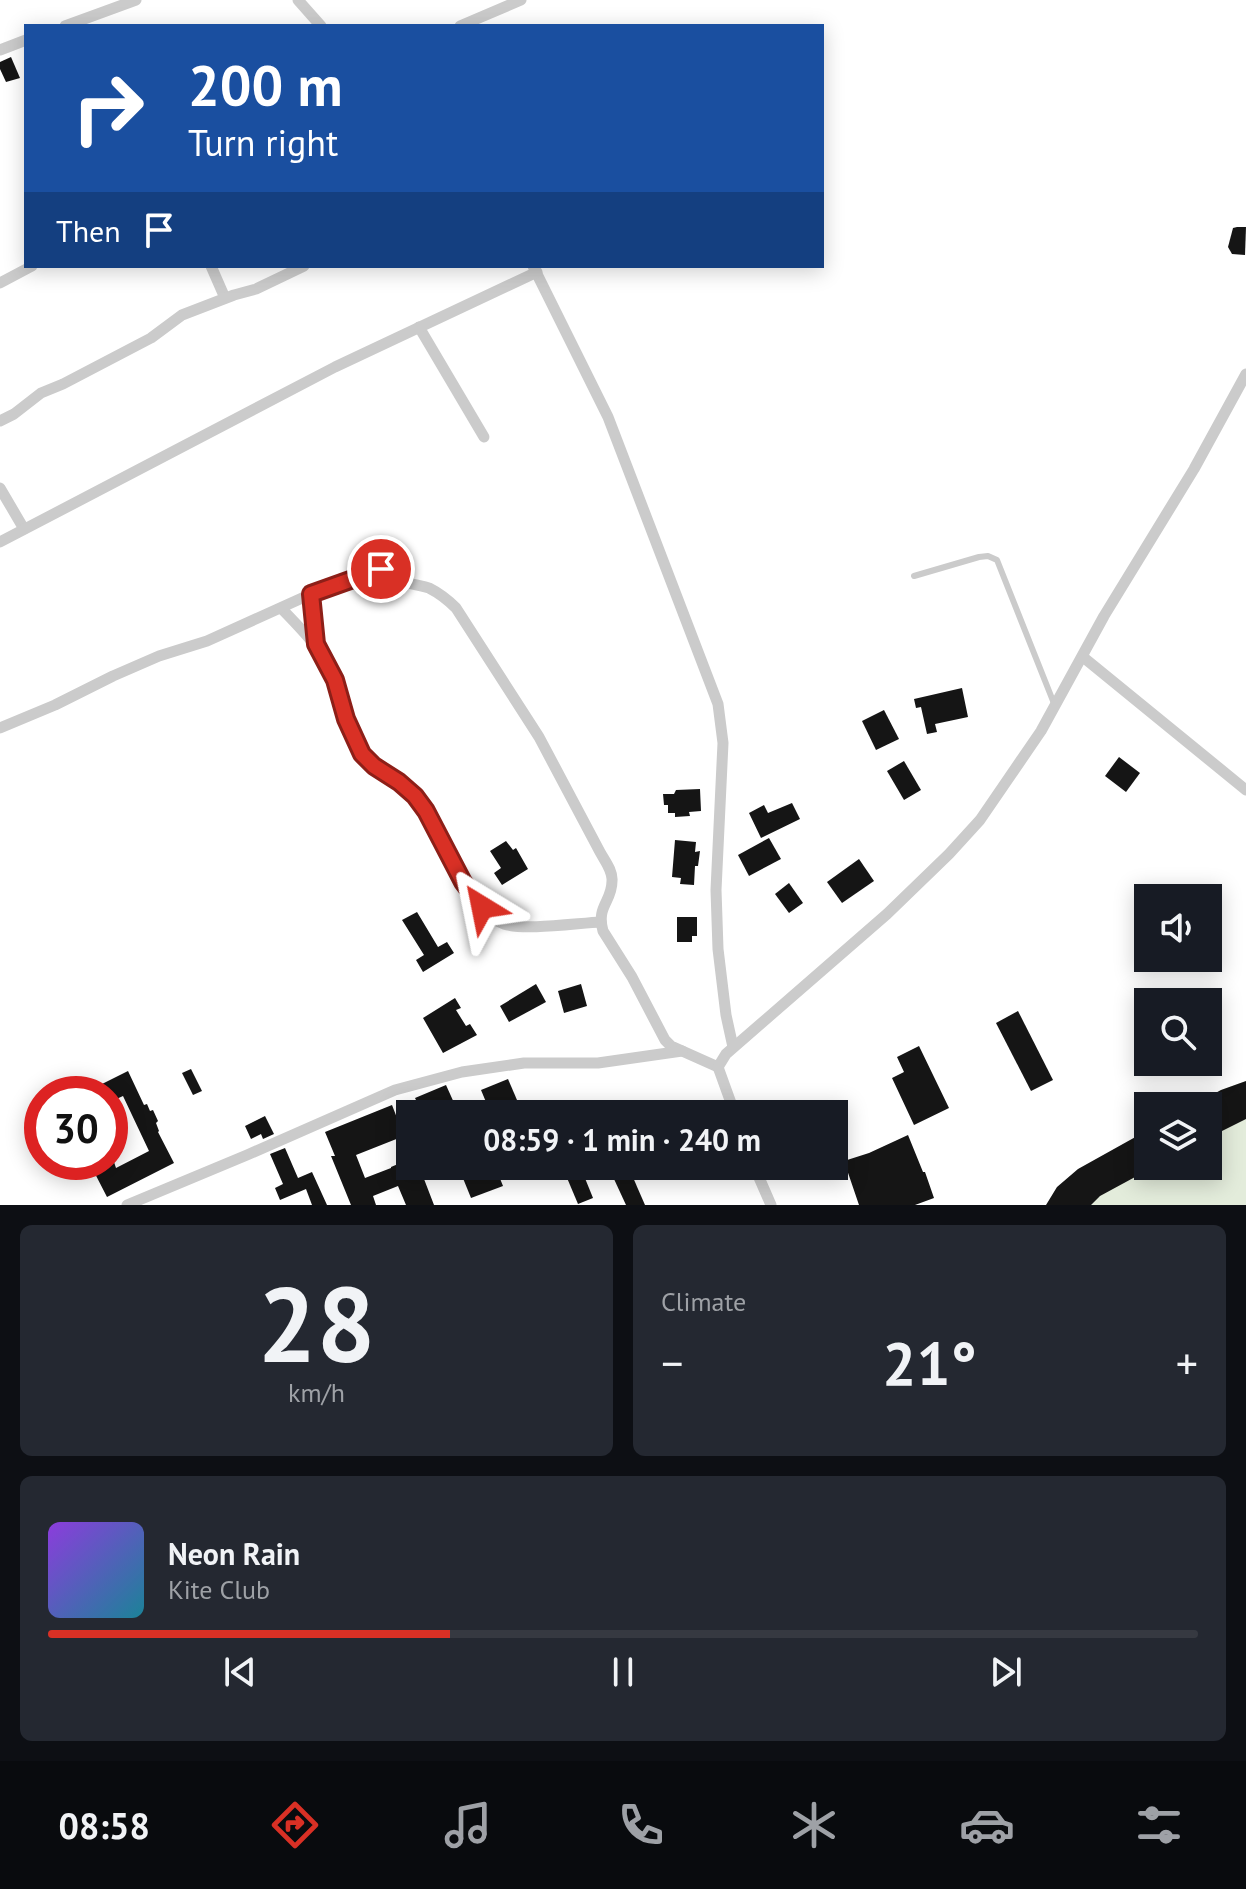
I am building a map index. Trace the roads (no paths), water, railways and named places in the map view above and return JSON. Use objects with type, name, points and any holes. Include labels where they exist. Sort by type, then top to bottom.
[{"type":"street","points":[[70,24],[136,0]]},
{"type":"street","points":[[298,0],[319,24]]},
{"type":"street","points":[[465,24],[521,0]]},
{"type":"street","points":[[0,50],[24,41]]},
{"type":"street","points":[[0,283],[28,268]]},
{"type":"street","points":[[212,268],[225,298]]},
{"type":"street","points":[[0,421],[41,393],[151,338],[182,315],[256,289],[300,268]]},
{"type":"street","points":[[0,542],[335,367],[535,269],[608,417],[718,704],[723,743],[716,890],[718,949],[733,1047]]},
{"type":"street","points":[[419,327],[484,437]]},
{"type":"street","points":[[718,1067],[733,1047],[887,914],[980,820],[1041,731],[1104,616],[1194,469],[1246,374]]},
{"type":"street","points":[[0,488],[24,529]]},
{"type":"street","points":[[0,728],[159,656],[207,641],[311,594],[381,569],[408,583],[429,588],[456,608],[539,737],[610,871],[611,888],[601,910],[601,922],[665,1040],[671,1046],[718,1067],[730,1100]]},
{"type":"street","points":[[311,594],[316,644]]},
{"type":"street","points":[[281,608],[316,644],[335,680],[346,719],[362,754],[415,796],[463,882],[492,917],[518,927],[601,922]]},
{"type":"street","points":[[1083,657],[1246,790]]},
{"type":"street","points":[[127,1205],[395,1090],[462,1072],[524,1063],[598,1063],[682,1051]]},
{"type":"street","points":[[760,1180],[771,1205]]},
{"type":"lane","points":[[914,576],[979,557],[988,556],[997,560],[1055,706]]}]
